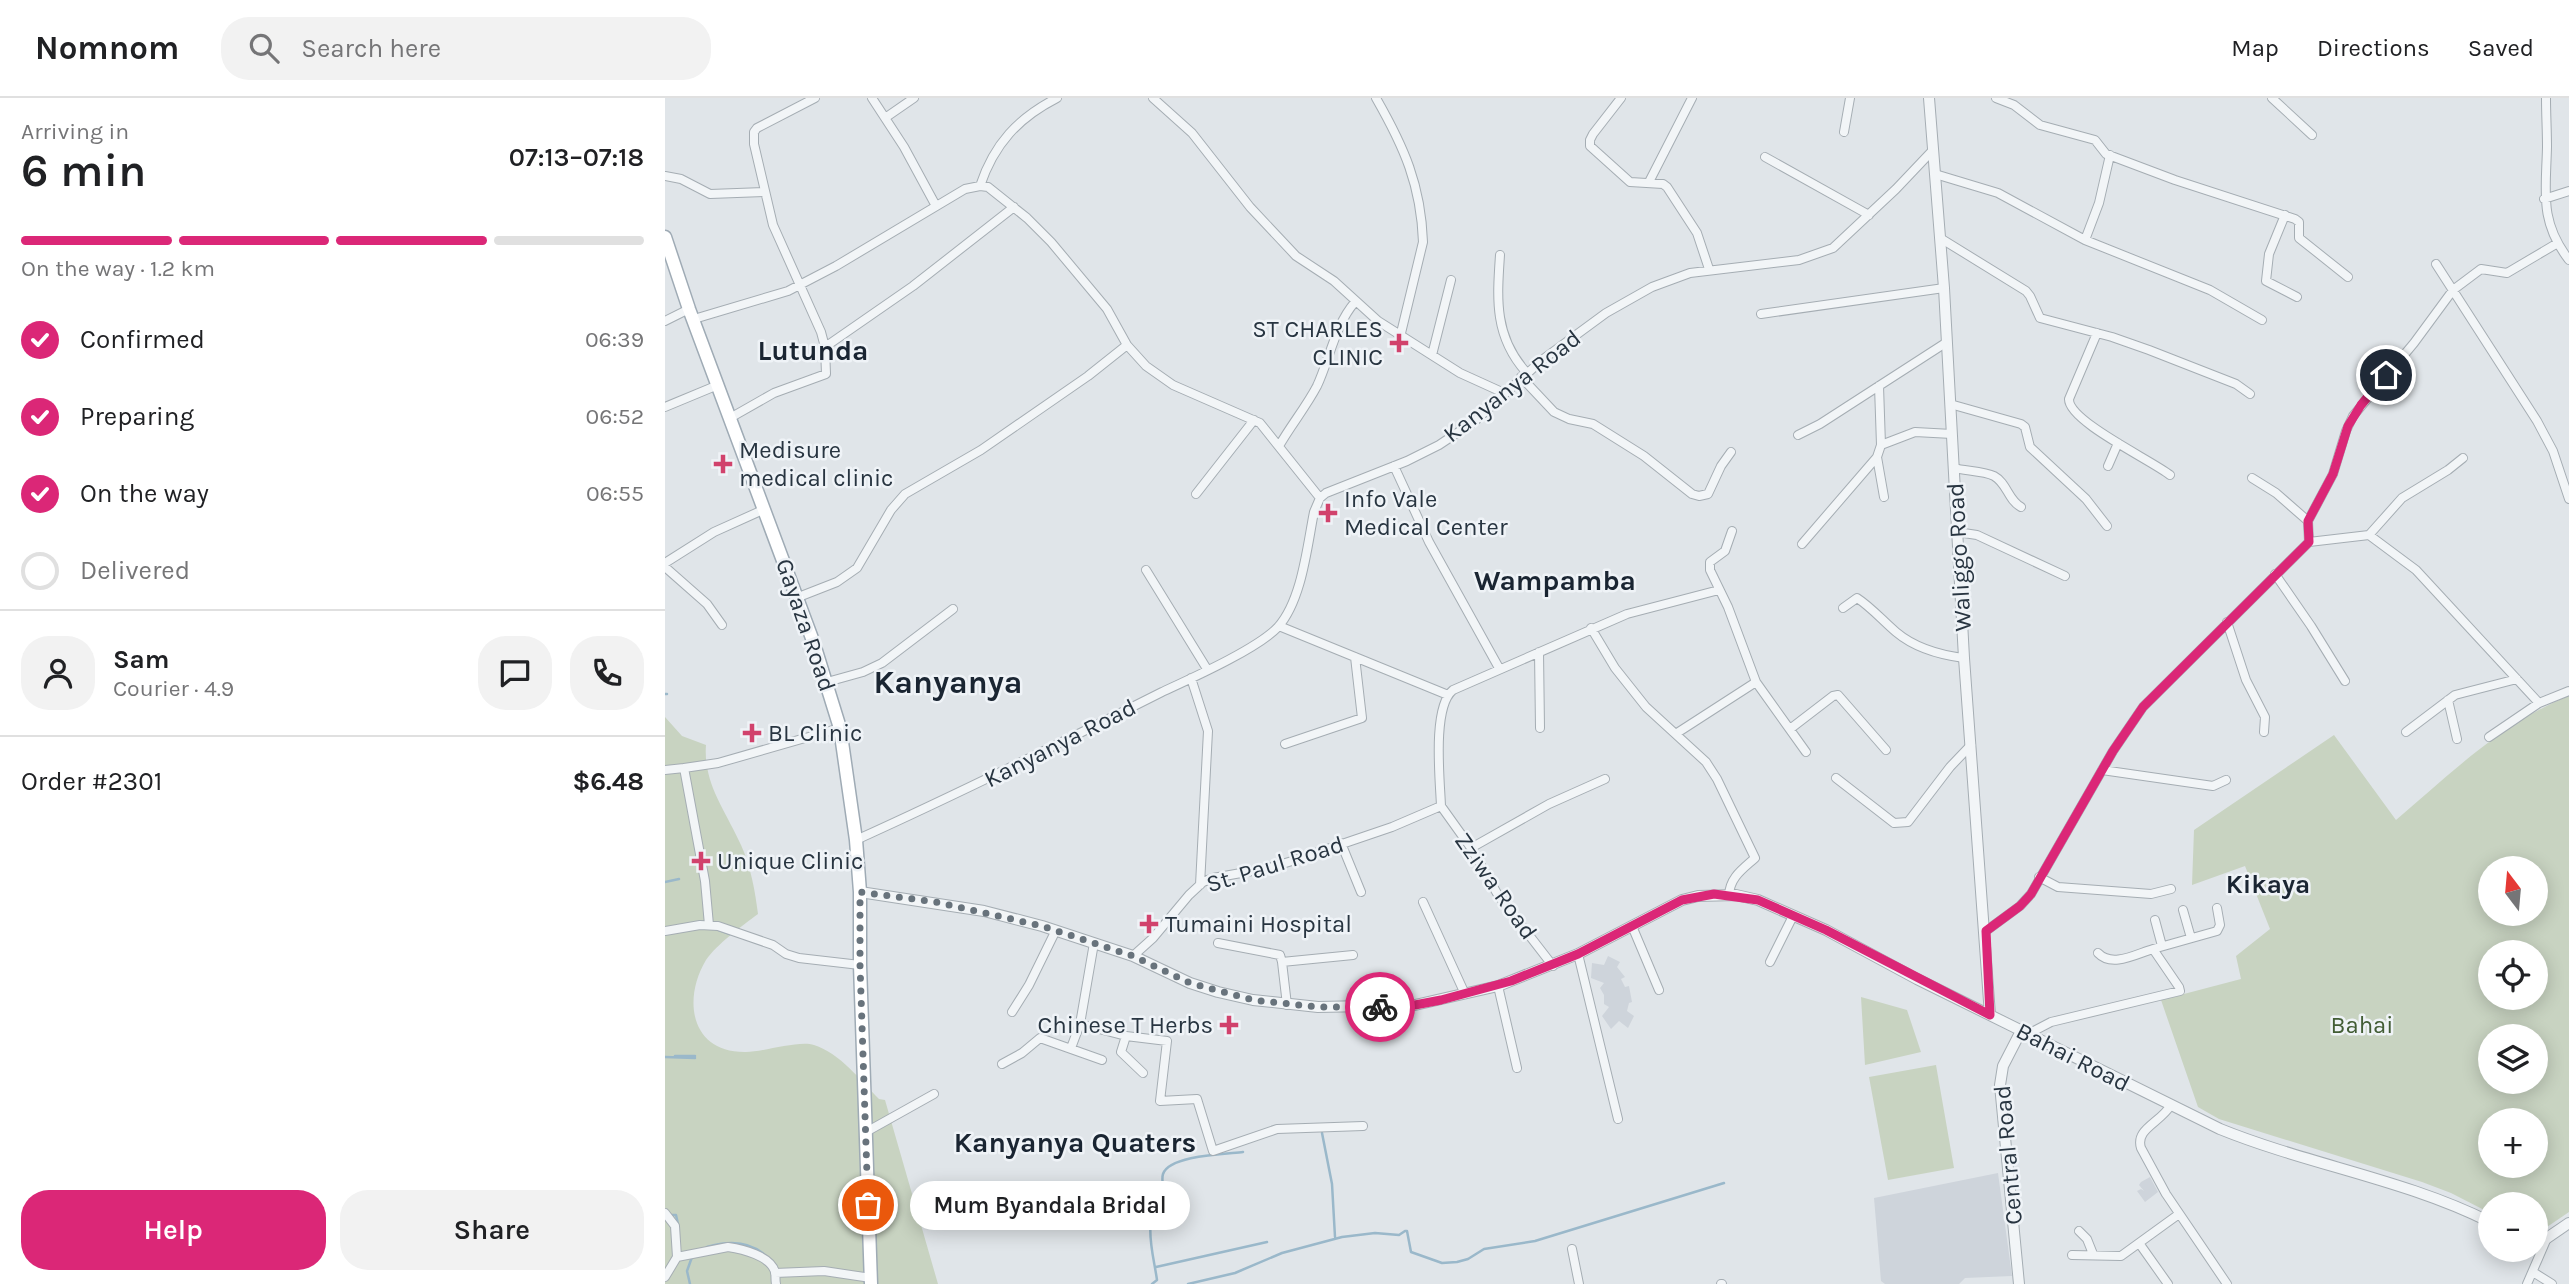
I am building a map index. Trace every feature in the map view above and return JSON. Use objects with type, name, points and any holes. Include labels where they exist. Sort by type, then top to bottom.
[{"type":"main road","name":"Gayaza Road","points":[[665,237],[827,682],[840,728],[856,840],[860,892],[871,1281]]},
{"type":"street","points":[[730,418],[774,393],[826,374],[825,347],[821,332],[801,284],[781,246],[764,192],[754,132],[763,124],[815,98]]},
{"type":"street","points":[[872,98],[936,205]]},
{"type":"street","points":[[885,118],[914,98]]},
{"type":"street","points":[[980,186],[992,156],[1003,140],[1035,111],[1057,98]]},
{"type":"street","points":[[1153,98],[1192,133],[1250,207],[1296,256],[1334,281],[1378,321],[1473,380],[1504,393]]},
{"type":"street","points":[[1376,98],[1413,172],[1423,229],[1423,242],[1401,334]]},
{"type":"street","points":[[1621,98],[1593,134],[1590,146],[1630,182],[1663,184],[1673,194],[1697,233],[1709,269]]},
{"type":"street","points":[[1649,182],[1692,98]]},
{"type":"street","points":[[1845,132],[1850,98]]},
{"type":"street","name":"Waliggo Road","points":[[1929,98],[1944,288],[1964,658],[1986,931],[1990,1015]]},
{"type":"street","points":[[1996,98],[2014,105],[2040,125],[2095,140],[2103,151],[2110,155],[2299,222],[2301,239],[2348,277]]},
{"type":"street","points":[[2272,98],[2312,135]]},
{"type":"street","points":[[2546,98],[2544,199],[2556,244],[2569,260]]},
{"type":"street","name":"Kanyanya Road","points":[[856,840],[969,789],[1207,670],[1263,639],[1279,626],[1292,606],[1314,512],[1320,498],[1333,488],[1423,453],[1460,431],[1475,421],[1523,375],[1636,295],[1671,279],[1709,269],[1811,257],[1833,248],[1933,150]]},
{"type":"street","points":[[2085,240],[2099,203],[2110,155]]},
{"type":"street","points":[[1765,157],[1869,215]]},
{"type":"street","points":[[1935,174],[1998,193],[2085,240],[2224,296],[2262,320]]},
{"type":"street","points":[[665,176],[681,179],[699,191],[710,194],[764,192]]},
{"type":"street","points":[[665,321],[788,290],[837,266],[965,189],[988,187],[1051,242],[1107,309],[1128,345],[1146,366],[1162,379],[1254,420],[1265,428],[1320,498]]},
{"type":"street","points":[[2544,199],[2569,191]]},
{"type":"street","points":[[825,347],[913,286],[1014,207]]},
{"type":"street","points":[[2285,215],[2269,254],[2266,281],[2297,297]]},
{"type":"street","points":[[1940,239],[2026,291],[2040,318],[2097,333],[2220,377],[2237,384],[2250,394]]},
{"type":"street","points":[[2309,542],[2308,521],[2333,474],[2346,431],[2354,416],[2453,290],[2481,269],[2507,273],[2556,244]]},
{"type":"street","points":[[1500,255],[1496,289],[1500,321],[1509,350],[1523,375],[1553,412],[1569,419],[1593,424],[1644,456],[1699,496],[1709,494],[1721,466],[1731,452]]},
{"type":"street","points":[[2436,264],[2537,421],[2553,451],[2569,499]]},
{"type":"street","points":[[1432,355],[1451,281]]},
{"type":"street","points":[[1761,314],[1944,288]]},
{"type":"street","points":[[1279,446],[1309,400],[1342,319],[1355,302]]},
{"type":"street","points":[[2097,333],[2077,380],[2069,405],[2071,410],[2096,430],[2154,462],[2170,475]]},
{"type":"street","points":[[1798,435],[1947,342]]},
{"type":"street","points":[[796,598],[837,582],[857,568],[895,504],[905,494],[981,450],[1089,376],[1128,345]]},
{"type":"street","points":[[665,407],[718,384]]},
{"type":"street","points":[[1802,544],[1877,457],[1881,445],[1879,386]]},
{"type":"street","points":[[1950,404],[2025,427],[2030,447],[2086,499],[2107,526]]},
{"type":"street","points":[[1196,494],[1254,420]]},
{"type":"street","points":[[1881,445],[1915,432],[1952,435]]},
{"type":"street","points":[[2108,466],[2118,443]]},
{"type":"street","points":[[1877,457],[1884,497]]},
{"type":"street","points":[[1986,931],[2020,906],[2031,894],[2102,770],[2143,707],[2275,574],[2309,542],[2369,535],[2402,498],[2448,470],[2463,457]]},
{"type":"street","points":[[1394,466],[1429,542],[1499,668]]},
{"type":"street","points":[[1954,468],[1994,476],[2004,486],[2013,503],[2021,507]]},
{"type":"street","points":[[2252,478],[2276,493],[2308,521]]},
{"type":"street","points":[[722,625],[707,604],[665,565],[714,532],[765,509]]},
{"type":"street","points":[[1732,531],[1725,551],[1709,565],[1756,682],[1806,752]]},
{"type":"street","points":[[1957,533],[1977,535],[2065,576]]},
{"type":"street","points":[[2369,535],[2416,570],[2539,703]]},
{"type":"street","points":[[1146,569],[1207,670]]},
{"type":"street","points":[[2275,574],[2345,681]]},
{"type":"street","points":[[1441,806],[1440,732],[1443,708],[1448,695],[1499,668],[1627,614],[1719,590]]},
{"type":"street","points":[[1843,608],[1857,598],[1898,634],[1919,646],[1943,655],[1964,658]]},
{"type":"street","points":[[827,682],[863,672],[882,663],[953,609]]},
{"type":"street","points":[[2227,622],[2242,671],[2265,717],[2264,732]]},
{"type":"street","points":[[1279,626],[1448,695]]},
{"type":"street","points":[[1591,628],[1646,707],[1700,754],[1717,779],[1755,858],[1734,877],[1729,895]]},
{"type":"street","points":[[1539,652],[1540,728]]},
{"type":"street","points":[[1285,744],[1362,718],[1355,657]]},
{"type":"street","points":[[1191,678],[1208,731],[1200,885]]},
{"type":"street","points":[[2406,732],[2455,695],[2517,679]]},
{"type":"street","points":[[1677,733],[1756,682]]},
{"type":"street","points":[[2489,737],[2539,703],[2569,691]]},
{"type":"street","points":[[1790,729],[1838,695],[1886,750]]},
{"type":"street","points":[[2448,700],[2457,739]]},
{"type":"street","points":[[665,770],[718,763],[840,728]]},
{"type":"street","points":[[1836,778],[1894,823],[1900,824],[1908,822],[1971,745]]},
{"type":"street","points":[[684,768],[705,881],[709,925]]},
{"type":"street","points":[[2102,770],[2213,786],[2226,780]]},
{"type":"street","points":[[1471,848],[1549,804],[1605,779]]},
{"type":"street","name":"St. Paul Road","points":[[1133,956],[1153,938],[1200,885],[1213,878],[1269,868],[1392,827],[1441,806]]},
{"type":"street","name":"Zziwa Road","points":[[1441,806],[1471,848],[1498,895],[1553,966]]},
{"type":"street","points":[[1341,843],[1361,892]]},
{"type":"street","points":[[2039,877],[2058,887],[2151,894],[2171,889]]},
{"type":"street","name":"Bahai Road","points":[[860,892],[984,911],[1056,930],[1133,956],[1208,989],[1253,1000],[1318,1007],[1415,1005],[1498,986],[1553,966],[1682,900],[1698,896],[1729,895],[1758,900],[1826,930],[2171,1105],[2249,1140],[2411,1188],[2478,1217]]},
{"type":"street","points":[[1423,902],[1465,994]]},
{"type":"street","points":[[2098,953],[2104,960],[2112,961],[2220,929],[2217,908]]},
{"type":"street","points":[[2183,910],[2191,938]]},
{"type":"street","points":[[1770,962],[1793,916]]},
{"type":"street","points":[[2024,1032],[2052,1022],[2179,991],[2157,948],[2155,920]]},
{"type":"street","points":[[665,931],[709,925],[773,944],[786,954],[799,958],[860,965]]},
{"type":"street","points":[[1632,926],[1659,990]]},
{"type":"street","points":[[1012,1012],[1029,985],[1056,930]]},
{"type":"street","points":[[1071,1048],[1080,1024],[1094,943]]},
{"type":"street","points":[[1218,943],[1280,955],[1287,1005]]},
{"type":"street","points":[[1282,962],[1353,954]]},
{"type":"street","points":[[1578,954],[1618,1119]]},
{"type":"street","points":[[1498,986],[1517,1068]]},
{"type":"street","points":[[1080,1024],[1126,1036],[1167,1041],[1160,1101],[1197,1099],[1213,1151],[1277,1129],[1363,1126]]},
{"type":"street","name":"Central Road","points":[[2019,1284],[2000,1085],[2003,1066],[2024,1032]]},
{"type":"street","points":[[1126,1036],[1121,1052],[1143,1073]]},
{"type":"street","points":[[1002,1064],[1022,1053],[1039,1038],[1102,1060]]},
{"type":"street","points":[[866,1132],[934,1094]]},
{"type":"street","points":[[2171,1105],[2165,1116],[2142,1132],[2139,1141],[2144,1158],[2227,1284]]},
{"type":"street","points":[[665,1213],[675,1226],[677,1257],[666,1273]]},
{"type":"street","points":[[2072,1255],[2121,1256],[2179,1214]]},
{"type":"street","points":[[2548,1237],[2569,1223]]},
{"type":"street","points":[[2080,1231],[2087,1239],[2093,1254]]},
{"type":"street","points":[[2139,1243],[2168,1284]]},
{"type":"street","points":[[677,1257],[735,1248],[754,1254],[771,1265],[776,1284]]},
{"type":"street","points":[[1572,1249],[1579,1284]]},
{"type":"street","points":[[2527,1284],[2537,1262]]},
{"type":"street","points":[[775,1273],[824,1271],[871,1281]]},
{"type":"street","points":[[2533,1272],[2552,1284]]},
{"type":"shaded area","points":[[1608,956],[1620,962],[1617,967],[1625,977],[1621,979],[1625,987],[1629,986],[1632,1002],[1629,1003],[1627,1011],[1634,1016],[1628,1028],[1619,1021],[1611,1029],[1602,1016],[1609,1007],[1604,1004],[1604,995],[1600,988],[1604,983],[1591,978],[1592,963],[1604,965]]},
{"type":"shaded area","points":[[1998,1173],[2012,1276],[1965,1278],[1959,1284],[1885,1284],[1881,1281],[1874,1198]]},
{"type":"shaded area","points":[[2150,1177],[2158,1192],[2145,1202],[2137,1191],[2144,1191],[2139,1185]]},
{"type":"shaded area","points":[[935,1182],[949,1182],[949,1200],[935,1200]]},
{"type":"green space","name":"Bahai","points":[[2569,696],[2569,1212],[2548,1226],[2548,1192],[2478,1192],[2478,1207],[2422,1182],[2219,1119],[2198,1107],[2161,1000],[2241,979],[2236,956],[2270,929],[2245,866],[2192,885],[2194,830],[2334,735],[2396,820],[2478,750],[2522,720]]},
{"type":"green space","points":[[665,717],[682,736],[706,745],[712,785],[744,853],[758,914],[723,942],[706,960],[694,991],[696,1021],[713,1044],[728,1050],[746,1052],[807,1044],[824,1049],[849,1068],[879,1099],[885,1100],[938,1284],[665,1284]]},
{"type":"green space","points":[[1861,997],[1907,1010],[1921,1052],[1865,1065]]},
{"type":"green space","points":[[1936,1065],[1954,1168],[1888,1180],[1869,1077]]},
{"type":"waterway","points":[[665,882],[679,879]]},
{"type":"waterway","points":[[716,929],[730,934]]},
{"type":"waterway","points":[[675,1056],[695,1056]]},
{"type":"waterway","points":[[665,1057],[695,1058]]},
{"type":"waterway","points":[[1322,1133],[1332,1184],[1335,1237]]},
{"type":"waterway","points":[[1152,1284],[1157,1280],[1151,1247],[1151,1225],[1157,1205],[1164,1196],[1162,1182],[1167,1168],[1186,1159],[1243,1152]]},
{"type":"waterway","points":[[1188,1284],[1235,1273],[1282,1253],[1342,1237],[1375,1233],[1399,1235],[1407,1231],[1411,1252],[1442,1263],[1457,1262],[1484,1249],[1535,1241],[1724,1183]]},
{"type":"waterway","points":[[671,1215],[676,1215],[678,1224]]},
{"type":"waterway","points":[[1156,1267],[1267,1242]]},
{"type":"waterway","points":[[707,1247],[738,1243],[752,1247],[766,1256]]},
{"type":"waterway","points":[[690,1284],[687,1271],[692,1257]]},
{"type":"way so far","points":[[868,1205],[860,892],[936,902],[1042,926],[1133,956],[1190,983],[1253,1000],[1318,1007],[1380,1007]]},
{"type":"place","name":"ST CHARLES CLINIC","points":[[1399,343]]},
{"type":"place","name":"Medisure medical clinic","points":[[723,464]]},
{"type":"place","name":"Info Vale Medical Center","points":[[1328,513]]},
{"type":"place","name":"BL Clinic","points":[[752,733]]},
{"type":"place","name":"Unique Clinic","points":[[701,861]]},
{"type":"place","name":"Tumaini Hospital","points":[[1149,924]]},
{"type":"place","name":"Chinese T Herbs","points":[[1229,1025]]},
{"type":"place","name":"Mum Byandala Bridal","points":[[868,1205]]},
{"type":"district","name":"Lutunda","points":[[813,350]]},
{"type":"district","name":"Wampamba","points":[[1555,580]]},
{"type":"district","name":"Kanyanya","points":[[948,682]]},
{"type":"district","name":"Kikaya","points":[[2268,884]]},
{"type":"district","name":"Kanyanya Quaters","points":[[1075,1142]]},
{"type":"route","points":[[1380,1007],[1415,1005],[1498,986],[1553,966],[1682,900],[1714,894],[1758,900],[1826,930],[1990,1015],[1986,931],[2020,906],[2031,894],[2113,751],[2143,707],[2309,542],[2308,521],[2333,474],[2348,426],[2361,405],[2386,375]]}]
